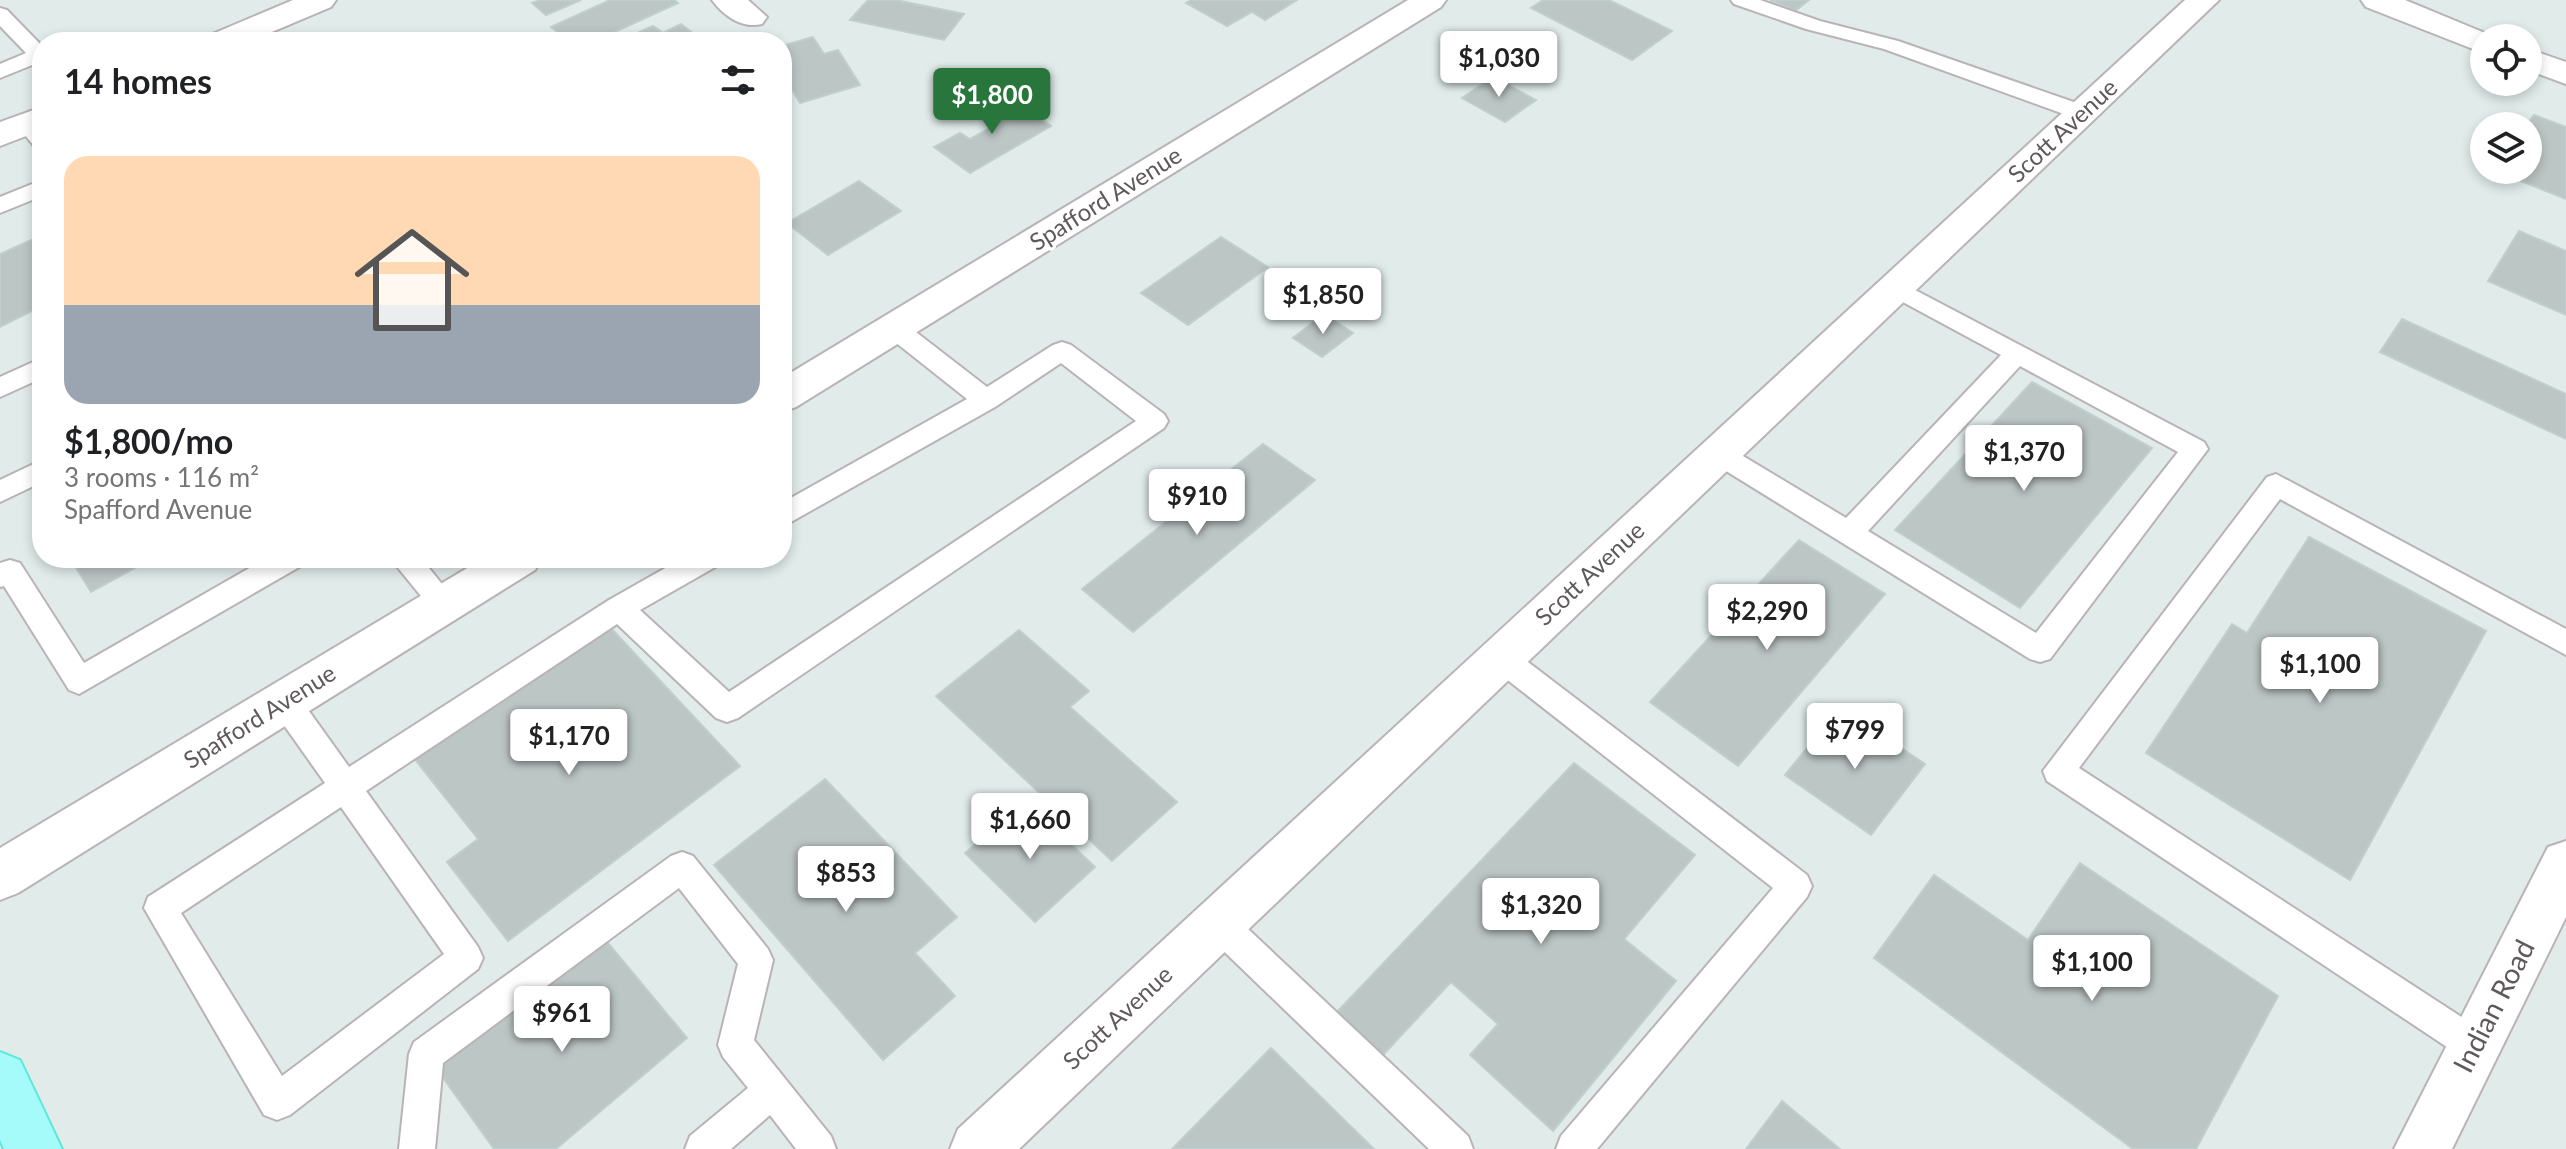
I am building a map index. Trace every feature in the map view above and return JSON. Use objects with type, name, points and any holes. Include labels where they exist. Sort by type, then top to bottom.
[{"type":"main road","points":[[0,1080],[34,1149]]},
{"type":"street","points":[[249,32],[320,0]]},
{"type":"street","name":"Spafford Avenue","points":[[792,391],[1430,0]]},
{"type":"street","name":"Scott Avenue","points":[[978,1149],[2203,0]]},
{"type":"street","points":[[2377,0],[2470,37]]},
{"type":"street","points":[[2542,65],[2566,74]]},
{"type":"street","name":"Spafford Avenue","points":[[0,876],[503,568]]},
{"type":"street","name":"Indian Road","points":[[2422,1149],[2566,864]]},
{"type":"lane","points":[[1741,0],[1813,25],[1891,45],[2083,113]]},
{"type":"lane","points":[[0,14],[32,48]]},
{"type":"lane","points":[[0,72],[32,58]]},
{"type":"lane","points":[[0,206],[32,192]]},
{"type":"lane","points":[[1719,454],[2040,650],[2195,449],[1896,288]]},
{"type":"lane","points":[[894,328],[986,400]]},
{"type":"lane","points":[[619,608],[727,709],[1155,421],[1062,351],[986,400],[792,510]]},
{"type":"lane","points":[[1849,533],[2017,354]]},
{"type":"lane","points":[[0,388],[32,372]]},
{"type":"lane","points":[[0,492],[32,475]]},
{"type":"lane","points":[[2474,1045],[2058,771],[2276,484],[2566,643]]},
{"type":"lane","points":[[0,576],[10,571],[79,681],[274,568]]},
{"type":"lane","points":[[413,568],[444,604]]},
{"type":"lane","points":[[285,702],[344,785],[466,958],[277,1102],[160,908],[344,785],[619,608],[689,568]]},
{"type":"lane","points":[[1501,658],[1796,886],[1574,1149]]},
{"type":"lane","points":[[417,1149],[426,1054],[682,867],[756,960],[735,1045],[818,1149]]},
{"type":"lane","points":[[1219,924],[1455,1149]]},
{"type":"lane","points":[[703,1149],[773,1090]]},
{"type":"building","points":[[541,0],[581,0],[546,15],[532,3]]},
{"type":"building","points":[[610,0],[674,0],[678,3],[615,32],[557,32],[551,27]]},
{"type":"building","points":[[868,0],[896,0],[964,14],[944,40],[850,20]]},
{"type":"building","points":[[1191,0],[1297,0],[1265,20],[1252,12],[1227,26],[1186,3]]},
{"type":"building","points":[[1543,0],[1609,0],[1672,31],[1632,60],[1531,8]]},
{"type":"building","points":[[1770,0],[1809,0],[1795,11]]},
{"type":"building","points":[[681,24],[691,32],[665,32]]},
{"type":"building","points":[[653,26],[662,32],[640,32]]},
{"type":"building","points":[[813,37],[824,54],[838,50],[860,85],[800,103],[792,90],[792,43]]},
{"type":"building","points":[[1493,77],[1536,100],[1505,122],[1462,98]]},
{"type":"building","points":[[994,99],[1014,113],[1023,108],[1051,126],[970,173],[934,147],[960,133],[970,139],[992,127],[971,112]]},
{"type":"building","points":[[2542,118],[2566,127],[2566,199],[2528,184],[2542,184]]},
{"type":"building","points":[[859,181],[901,211],[828,255],[792,227],[792,220]]},
{"type":"building","points":[[2519,231],[2566,251],[2566,315],[2488,281]]},
{"type":"building","points":[[1221,237],[1268,267],[1188,325],[1141,293]]},
{"type":"building","points":[[32,240],[32,311],[0,327],[0,254]]},
{"type":"building","points":[[1324,314],[1353,333],[1322,357],[1293,338]]},
{"type":"building","points":[[2402,319],[2566,394],[2566,439],[2380,352]]},
{"type":"building","points":[[2032,382],[2152,448],[2020,608],[1895,530]]},
{"type":"building","points":[[1263,444],[1315,480],[1133,632],[1082,589]]},
{"type":"building","points":[[2309,537],[2486,631],[2350,880],[2146,753],[2232,624],[2247,633]]},
{"type":"building","points":[[1799,540],[1885,594],[1738,766],[1650,702]]},
{"type":"building","points":[[76,568],[135,568],[91,592]]},
{"type":"building","points":[[608,625],[740,766],[508,941],[447,862],[478,839],[413,757]]},
{"type":"building","points":[[1019,630],[1089,691],[1070,707],[1177,802],[1112,861],[936,696]]},
{"type":"building","points":[[1840,707],[1925,764],[1871,835],[1785,775]]},
{"type":"building","points":[[1574,763],[1695,855],[1624,939],[1676,981],[1553,1131],[1470,1055],[1498,1024],[1451,982],[1382,1056],[1336,1013]]},
{"type":"building","points":[[825,779],[957,917],[915,953],[955,996],[883,1060],[714,865]]},
{"type":"building","points":[[1025,801],[1095,867],[1035,922],[965,853]]},
{"type":"building","points":[[2080,863],[2278,996],[2196,1149],[2133,1149],[1874,958],[1934,875],[2028,940]]},
{"type":"building","points":[[603,937],[687,1038],[556,1149],[494,1149],[436,1068]]},
{"type":"building","points":[[1271,1048],[1374,1149],[1172,1149]]},
{"type":"building","points":[[1782,1101],[1840,1149],[1746,1149]]}]
